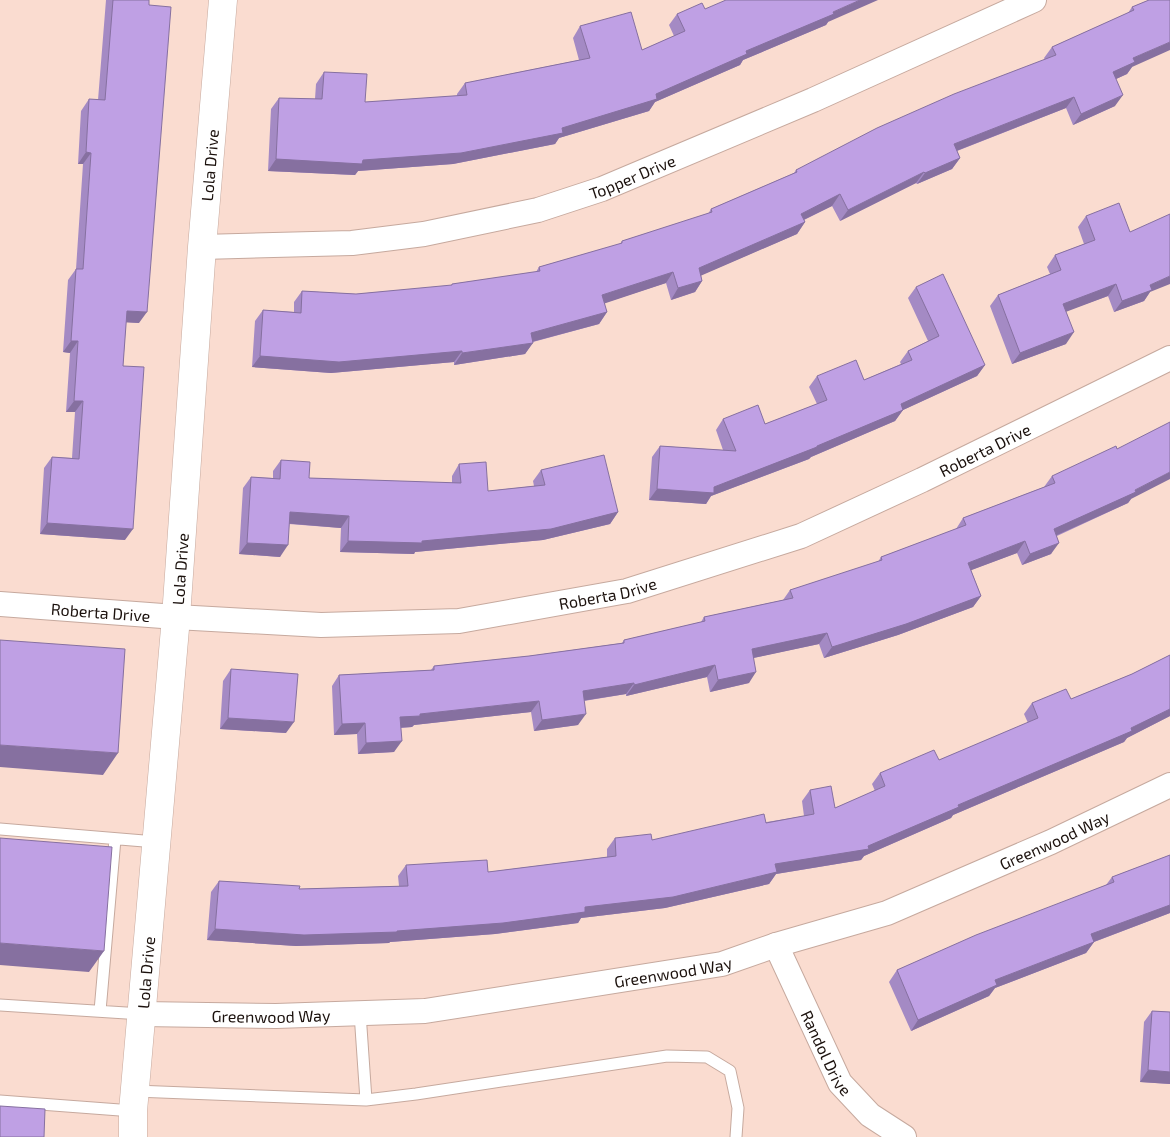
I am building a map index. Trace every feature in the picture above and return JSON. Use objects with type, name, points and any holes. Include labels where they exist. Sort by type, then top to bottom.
[{"type":"street","name":"Lola Drive","points":[[134,1113],[176,617],[202,246],[223,0]]},
{"type":"street","name":"Topper Drive","points":[[202,246],[352,243],[424,234],[538,210],[602,189],[795,108],[1034,0]]},
{"type":"street","name":"Roberta Drive","points":[[0,604],[321,625],[459,621],[627,591],[801,536],[922,480],[1170,358]]},
{"type":"street","name":"Greenwood Way","points":[[142,1014],[276,1016],[425,1011],[722,964],[776,945],[887,912],[1051,842],[1170,784]]},
{"type":"street","name":"Randol Drive","points":[[776,945],[840,1083],[870,1116],[904,1137]]},
{"type":"lane","points":[[0,829],[156,842]]},
{"type":"lane","points":[[100,1011],[115,839]]},
{"type":"lane","points":[[0,1005],[142,1014]]},
{"type":"lane","points":[[360,1013],[366,1100]]},
{"type":"lane","points":[[0,1101],[134,1113],[366,1100],[666,1056],[707,1057],[730,1071],[738,1108],[736,1137]]},
{"type":"building","points":[[113,0],[149,0],[149,5],[171,7],[147,312],[127,311],[123,366],[144,367],[133,529],[47,523],[52,457],[79,459],[83,401],[74,401],[78,341],[71,341],[76,269],[83,269],[91,153],[86,152],[89,99],[105,100]]},
{"type":"building","points":[[726,0],[860,0],[833,12],[834,14],[746,51],[747,54],[656,94],[657,99],[562,128],[563,133],[461,153],[363,160],[362,164],[276,159],[279,98],[322,99],[324,72],[367,74],[365,102],[467,95],[465,83],[590,58],[580,26],[631,12],[642,50],[685,31],[677,14],[702,3],[705,9]]},
{"type":"building","points":[[1149,0],[1170,0],[1170,42],[1133,58],[1135,62],[1113,72],[1123,95],[1081,114],[1074,97],[954,144],[960,158],[924,172],[848,210],[840,194],[801,214],[805,222],[699,268],[702,281],[678,288],[673,272],[602,295],[607,312],[531,333],[533,343],[462,353],[462,351],[339,362],[260,356],[263,310],[301,313],[302,291],[356,294],[452,285],[540,271],[539,267],[622,243],[622,241],[712,212],[711,209],[797,172],[796,170],[877,128],[954,94],[1056,55],[1052,47],[1134,10],[1132,7]]},
{"type":"building","points":[[1119,203],[1130,232],[1170,214],[1170,276],[1150,285],[1152,290],[1122,301],[1116,284],[1063,304],[1074,332],[1020,353],[998,295],[1061,270],[1055,255],[1095,240],[1086,216]]},
{"type":"building","points":[[943,274],[985,365],[901,404],[903,410],[817,447],[714,487],[714,493],[657,489],[660,446],[736,451],[723,419],[758,405],[765,424],[827,400],[817,376],[856,360],[864,380],[912,360],[908,351],[939,336],[916,287]]},
{"type":"building","points":[[1170,422],[1170,472],[1135,490],[1136,492],[1054,529],[1059,543],[1030,554],[1025,541],[968,563],[981,596],[906,624],[832,647],[827,633],[752,649],[756,672],[718,680],[715,665],[634,685],[634,683],[583,691],[586,714],[542,720],[539,701],[420,714],[420,716],[400,717],[402,741],[366,743],[365,723],[342,724],[339,675],[434,670],[434,666],[624,643],[624,640],[705,621],[704,617],[793,598],[790,590],[882,560],[881,557],[966,525],[963,518],[1055,483],[1052,476],[1116,446],[1117,449]]},
{"type":"building","points":[[604,455],[618,512],[551,529],[422,541],[422,543],[348,541],[349,516],[290,512],[288,545],[247,543],[251,477],[280,479],[281,460],[310,462],[309,478],[461,483],[459,464],[486,462],[488,491],[545,485],[541,470]]},
{"type":"building","points":[[0,640],[125,649],[118,753],[0,745]]},
{"type":"building","points":[[1170,655],[1170,709],[1131,728],[1132,731],[958,805],[959,807],[868,846],[869,849],[775,864],[777,872],[673,897],[585,907],[585,912],[503,923],[397,932],[304,935],[215,929],[219,881],[300,886],[299,889],[408,886],[406,865],[487,860],[488,872],[616,856],[615,838],[651,834],[652,840],[764,814],[766,823],[814,814],[810,790],[831,786],[835,808],[885,786],[880,773],[934,750],[939,760],[1038,718],[1032,703],[1066,689],[1071,699],[1132,674]]},
{"type":"building","points":[[231,669],[298,674],[294,722],[228,718]]},
{"type":"building","points":[[0,838],[112,847],[104,951],[0,943]]},
{"type":"building","points":[[1170,855],[1170,905],[1091,934],[1094,942],[995,980],[997,985],[918,1020],[897,970],[976,935],[1114,882],[1112,877]]},
{"type":"building","points":[[1152,1011],[1170,1012],[1170,1072],[1148,1070]]},
{"type":"building","points":[[0,1106],[45,1109],[44,1137],[0,1137]]}]
